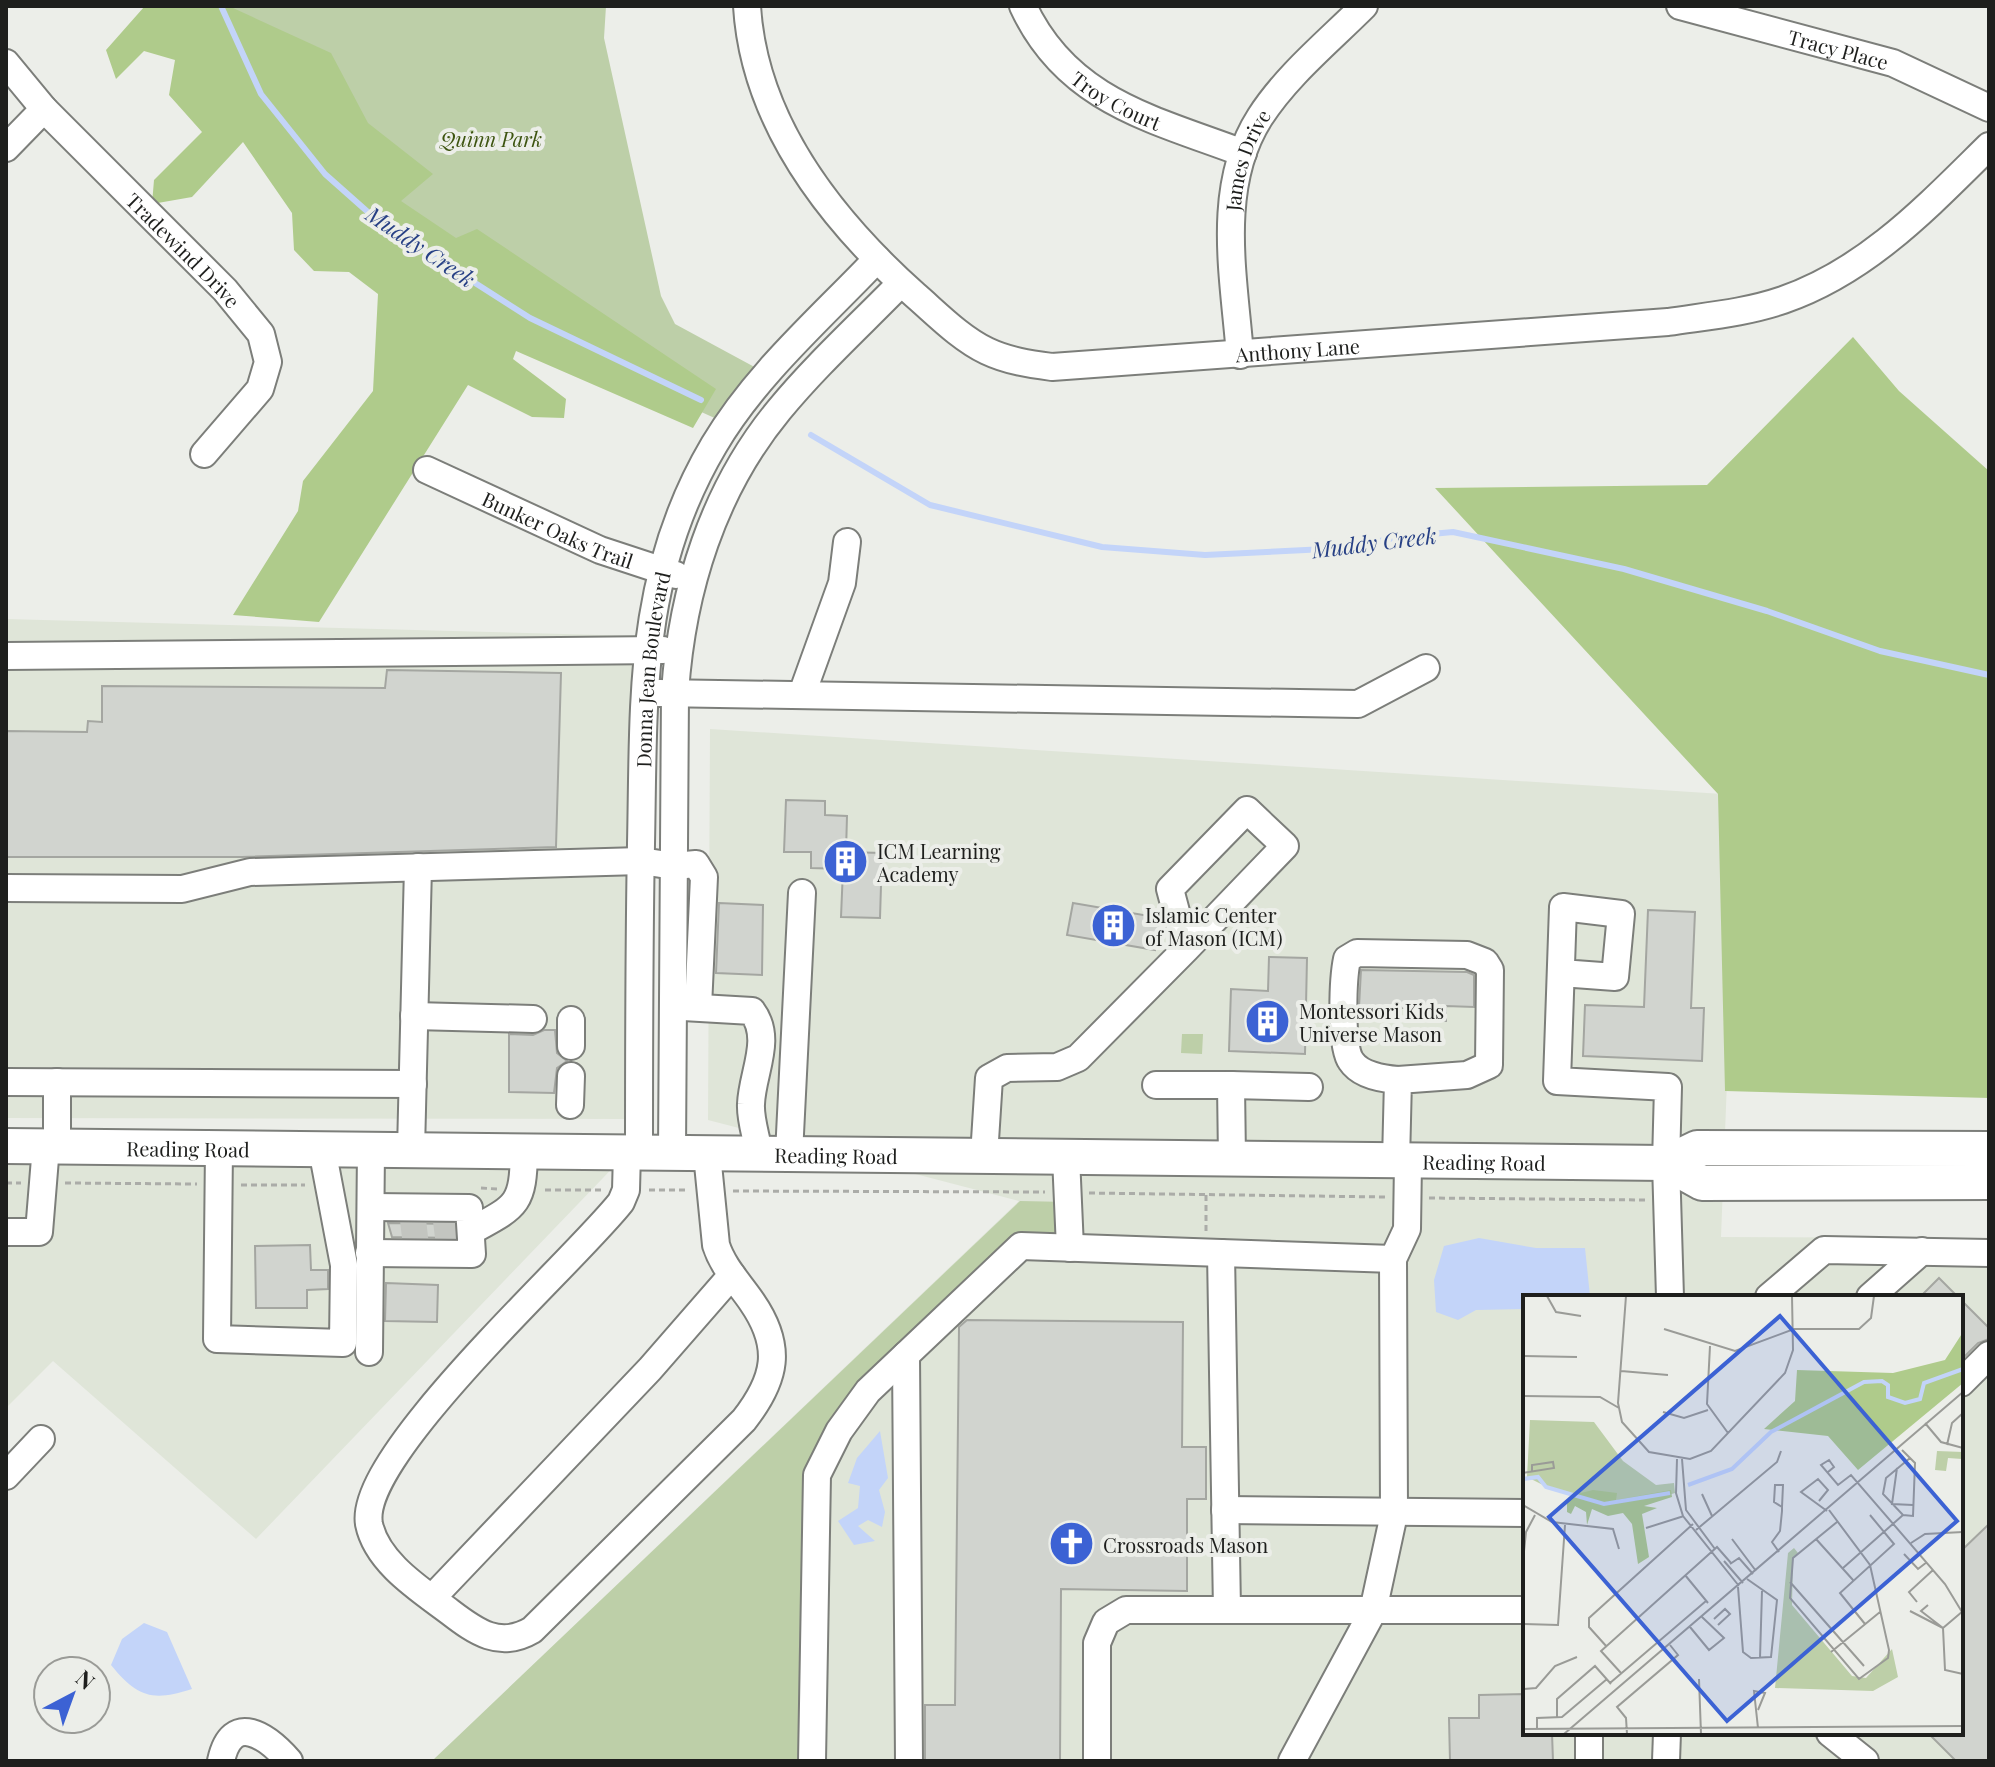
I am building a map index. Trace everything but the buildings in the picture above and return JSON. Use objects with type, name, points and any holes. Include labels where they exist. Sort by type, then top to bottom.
[{"type":"main road","name":"Reading Road","points":[[6,1146],[1666,1163],[1697,1148],[1989,1149]]},
{"type":"main road","name":"Reading Road","points":[[1666,1163],[1702,1183],[1989,1182]]},
{"type":"street","name":"Anthony Lane","points":[[747,6],[762,81],[796,158],[820,194],[901,283],[973,343],[1024,363],[1080,367],[1668,322],[1738,312],[1779,301],[1831,278],[1868,256],[1913,221],[1989,146]]},
{"type":"street","name":"Troy Court","points":[[1023,6],[1046,47],[1087,87],[1125,108],[1243,153]]},
{"type":"street","name":"James Drive","points":[[1240,355],[1231,224],[1232,196],[1243,153],[1260,117],[1277,94],[1364,6]]},
{"type":"street","name":"Tracy Place","points":[[1680,6],[1893,63],[1989,108]]},
{"type":"street","name":"Tradewind Drive","points":[[6,63],[44,109],[225,290],[261,334],[268,362],[260,389],[204,454]]},
{"type":"street","points":[[6,148],[44,109]]},
{"type":"street","name":"Donna Jean Boulevard","points":[[646,1153],[641,861],[644,694],[660,570],[687,498],[727,424],[762,379],[877,259]]},
{"type":"street","name":"Donna Jean Boulevard","points":[[646,1153],[685,1007],[674,866],[675,692],[678,648],[691,580],[730,484],[760,435],[806,379],[901,283]]},
{"type":"street","name":"Bunker Oaks Trail","points":[[427,470],[600,550],[691,580]]},
{"type":"street","points":[[802,694],[842,583],[847,542]]},
{"type":"street","points":[[6,656],[647,652],[678,648]]},
{"type":"street","points":[[644,694],[675,692],[1358,704],[1426,668]]},
{"type":"street","points":[[984,1156],[989,1078],[1007,1068],[1057,1067],[1078,1058],[1186,949],[1285,846],[1247,810],[1170,889],[1186,949]]},
{"type":"street","points":[[6,888],[182,889],[250,872],[641,861],[674,866]]},
{"type":"street","points":[[411,1150],[418,867]]},
{"type":"street","points":[[774,1154],[802,893]]},
{"type":"street","points":[[1357,953],[1467,955],[1485,962],[1490,970],[1489,1065],[1467,1075],[1398,1080],[1374,1076],[1351,1061],[1345,1041],[1347,959],[1357,953]]},
{"type":"street","points":[[1561,973],[1557,1081],[1668,1087],[1666,1163],[1670,1295]]},
{"type":"street","points":[[685,1007],[752,1011],[758,1019],[762,1046],[751,1105],[774,1154]]},
{"type":"street","points":[[414,1016],[533,1019]]},
{"type":"street","points":[[571,1020],[571,1046]]},
{"type":"street","points":[[570,1105],[571,1076]]},
{"type":"street","points":[[1292,1761],[1373,1611],[1394,1514],[1393,1259],[1407,1229],[1408,1198],[1402,1161],[1398,1080]]},
{"type":"street","points":[[6,1082],[413,1084]]},
{"type":"street","points":[[6,1232],[39,1232],[41,1183],[51,1146],[57,1082]]},
{"type":"street","points":[[1156,1085],[1309,1087]]},
{"type":"street","points":[[1231,1085],[1232,1159]]},
{"type":"street","points":[[219,1148],[217,1339],[343,1343],[344,1265],[322,1149]]},
{"type":"street","points":[[369,1352],[371,1150]]},
{"type":"street","points":[[471,1231],[509,1210],[524,1189],[524,1152]]},
{"type":"street","points":[[646,1153],[614,1211],[490,1339],[376,1483],[368,1510],[374,1538],[390,1562],[478,1632],[506,1640],[519,1637],[563,1601],[744,1420],[768,1384],[773,1356],[760,1317],[716,1245],[707,1154]]},
{"type":"street","points":[[1066,1157],[1070,1248]]},
{"type":"street","points":[[369,1253],[415,1232],[447,1232],[472,1254],[469,1208],[447,1232],[415,1232],[372,1207]]},
{"type":"street","points":[[812,1761],[817,1475],[839,1431],[868,1391],[1021,1246],[1070,1248],[1213,1243],[1393,1259]]},
{"type":"street","points":[[1213,1243],[1227,1610]]},
{"type":"street","points":[[1771,1295],[1824,1250],[1989,1253]]},
{"type":"street","points":[[1872,1295],[1922,1251]]},
{"type":"street","points":[[432,1598],[650,1369],[732,1275]]},
{"type":"street","points":[[906,1355],[909,1761]]},
{"type":"street","points":[[1963,1381],[1989,1355]]},
{"type":"street","points":[[6,1476],[41,1439]]},
{"type":"street","points":[[1225,1510],[1523,1513]]},
{"type":"street","points":[[1097,1761],[1097,1643],[1106,1622],[1126,1610],[1523,1610]]},
{"type":"street","points":[[221,1761],[230,1741],[238,1733],[250,1732],[273,1743],[289,1761]]},
{"type":"street","points":[[1589,1735],[1589,1761]]},
{"type":"street","points":[[1666,1761],[1667,1735]]},
{"type":"street","points":[[1832,1735],[1865,1761]]},
{"type":"path","points":[[6,1183],[327,1185]]},
{"type":"path","points":[[478,1188],[1651,1200]]},
{"type":"path","points":[[1206,1195],[1213,1243]]},
{"type":"shaded area","points":[[6,619],[638,636],[625,1119],[6,1118]]},
{"type":"shaded area","points":[[710,729],[1738,795],[1721,1237],[1989,1238],[1989,1761],[432,1761],[1019,1201],[708,1120]]},
{"type":"shaded area","points":[[6,1146],[627,1153],[256,1539],[53,1361],[6,1408]]},
{"type":"green space","name":"Quinn Park","points":[[220,6],[606,6],[604,38],[661,296],[675,324],[760,370],[719,420],[500,321],[257,66]]},
{"type":"green space","points":[[144,7],[233,8],[331,53],[368,123],[433,174],[401,201],[456,238],[477,229],[716,389],[693,428],[516,351],[513,359],[566,399],[564,418],[532,417],[468,385],[319,622],[233,615],[298,511],[303,481],[373,391],[378,294],[349,272],[314,271],[294,250],[292,213],[243,142],[192,197],[152,204],[154,180],[202,132],[169,95],[175,60],[144,51],[116,79],[106,50]]},
{"type":"green space","points":[[1853,337],[1899,391],[1989,471],[1989,1098],[1725,1091],[1718,794],[1435,488],[1707,485]]},
{"type":"green space","points":[[1182,1034],[1203,1034],[1202,1054],[1181,1053]]},
{"type":"green space","points":[[1020,1201],[1068,1202],[1070,1248],[1021,1247],[868,1391],[817,1475],[812,1761],[432,1761]]},
{"type":"water","points":[[1479,1238],[1536,1248],[1585,1248],[1590,1295],[1523,1295],[1523,1309],[1476,1310],[1458,1320],[1436,1312],[1434,1280],[1444,1246]]},
{"type":"water","points":[[880,1431],[888,1478],[879,1490],[885,1512],[882,1527],[868,1520],[858,1526],[875,1541],[854,1545],[838,1521],[858,1508],[860,1486],[848,1483],[857,1458]]},
{"type":"water","points":[[144,1623],[167,1632],[192,1689],[156,1696],[129,1684],[112,1666],[122,1639]]},
{"type":"waterway","name":"Muddy Creek","points":[[221,6],[261,94],[325,174],[378,221],[530,318],[701,400]]},
{"type":"waterway","name":"Muddy Creek","points":[[811,435],[930,505],[1102,547],[1205,555],[1346,548],[1399,537],[1453,532],[1624,569],[1767,611],[1880,651],[1989,675]]},
{"type":"tunnel","points":[[413,1220],[416,1246]]},
{"type":"tunnel","points":[[446,1221],[449,1245]]},
{"type":"place","name":"ICM Learning Academy","points":[[846,861]]},
{"type":"place","name":"Islamic Center of Mason (ICM)","points":[[1114,926]]},
{"type":"place","name":"Montessori Kids Universe Mason","points":[[1268,1021]]},
{"type":"place","name":"Crossroads Mason","points":[[1072,1544]]}]
